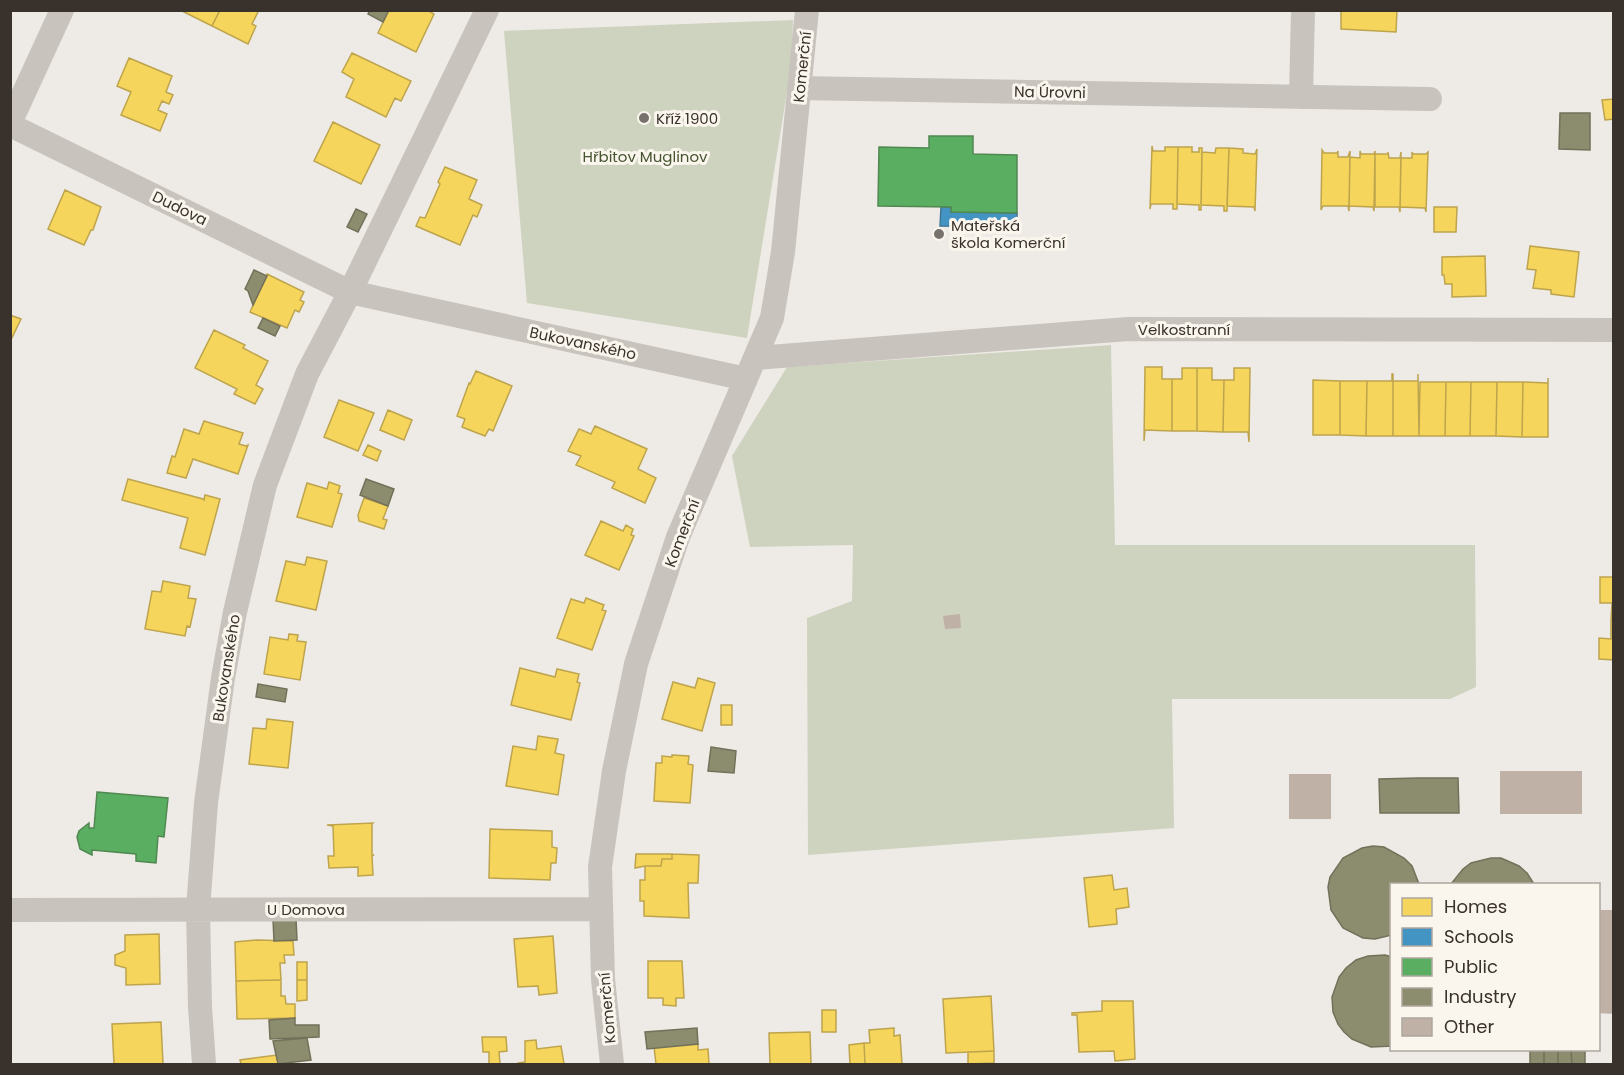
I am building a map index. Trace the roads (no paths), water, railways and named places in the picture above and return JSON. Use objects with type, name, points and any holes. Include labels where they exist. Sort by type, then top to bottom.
[{"type":"street","points":[[10,124],[62,10]]},
{"type":"street","name":"Bukovanského","points":[[204,1065],[198,909],[206,803],[223,678],[235,612],[265,485],[307,374],[350,292],[487,10]]},
{"type":"street","name":"Komerční","points":[[612,1065],[603,979],[600,867],[609,803],[636,664],[678,537],[772,318],[781,263],[807,10]]},
{"type":"street","points":[[1301,97],[1303,10]]},
{"type":"street","name":"Na Úrovni","points":[[799,88],[1430,99]]},
{"type":"street","name":"Dudova","points":[[10,124],[350,292]]},
{"type":"street","name":"Bukovanského","points":[[350,292],[750,368]]},
{"type":"street","name":"Velkostranní","points":[[750,368],[1128,329],[1614,330]]},
{"type":"street","name":"U Domova","points":[[10,910],[601,909]]},
{"type":"place","name":"Kříž 1900","points":[[644,118]]},
{"type":"place","name":"Mateřská škola Komerční","points":[[939,234]]},
{"type":"park label","name":"Hřbitov Muglinov","points":[[645,156]]}]
